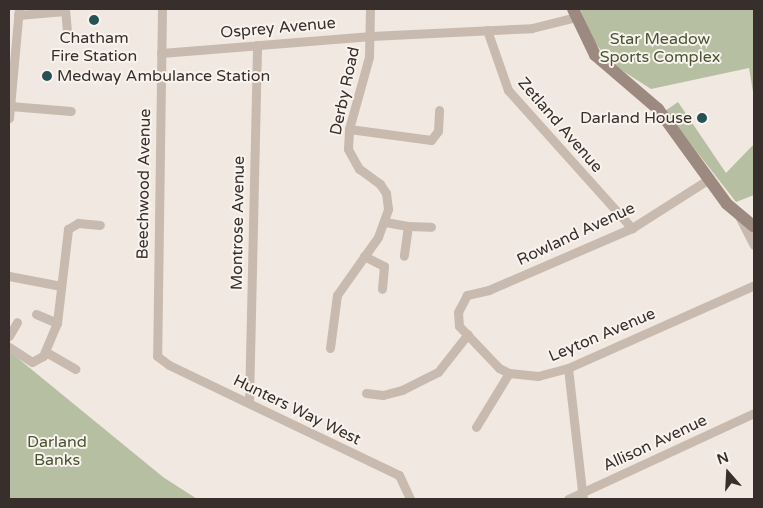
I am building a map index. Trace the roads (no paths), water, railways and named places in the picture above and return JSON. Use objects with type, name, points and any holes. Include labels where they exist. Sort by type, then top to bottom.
[{"type":"street","name":"Beechwood Avenue","points":[[159,359],[156,348],[162,9]]},
{"type":"street","name":"Derby Road","points":[[330,348],[337,295],[385,222],[386,193],[352,159],[348,149],[349,128],[369,58],[371,36],[370,9]]},
{"type":"street","points":[[9,118],[18,12],[65,10],[67,30]]},
{"type":"street","name":"Osprey Avenue","points":[[161,53],[371,36],[532,28],[575,13]]},
{"type":"street","points":[[575,13],[595,55],[658,109],[709,179],[739,215],[754,227]]},
{"type":"street","name":"Zetland Avenue","points":[[487,30],[508,90],[632,228]]},
{"type":"street","name":"Montrose Avenue","points":[[248,402],[257,45]]},
{"type":"street","points":[[10,105],[71,111]]},
{"type":"street","points":[[349,128],[431,140],[438,131],[439,110]]},
{"type":"street","name":"Rowland Avenue","points":[[458,312],[467,295],[489,290],[632,228],[709,179]]},
{"type":"street","points":[[739,215],[754,246]]},
{"type":"street","points":[[385,222],[431,227]]},
{"type":"street","points":[[9,347],[32,362],[46,352],[57,323],[68,229],[78,223],[100,225]]},
{"type":"street","points":[[404,256],[408,226]]},
{"type":"street","points":[[364,256],[384,266],[382,289]]},
{"type":"street","points":[[9,276],[61,286]]},
{"type":"street","name":"Leyton Avenue","points":[[458,312],[459,326],[489,360],[509,373],[538,376],[568,368],[754,285]]},
{"type":"street","points":[[36,314],[57,323]]},
{"type":"street","points":[[9,336],[17,322]]},
{"type":"street","points":[[366,393],[383,395],[402,390],[438,372],[468,334]]},
{"type":"street","points":[[46,352],[76,369]]},
{"type":"street","name":"Hunters Way West","points":[[159,359],[399,474],[410,499]]},
{"type":"street","points":[[568,368],[583,496]]},
{"type":"street","points":[[476,427],[509,373]]},
{"type":"street","name":"Allison Avenue","points":[[568,499],[583,496],[754,413]]},
{"type":"place","name":"Chatham Fire Station","points":[[94,20]]},
{"type":"place","name":"Medway Ambulance Station","points":[[47,76]]},
{"type":"place","name":"Darland House","points":[[702,118]]},
{"type":"park label","name":"Star Meadow Sports Complex","points":[[660,48]]},
{"type":"park label","name":"Darland Banks","points":[[57,451]]}]
